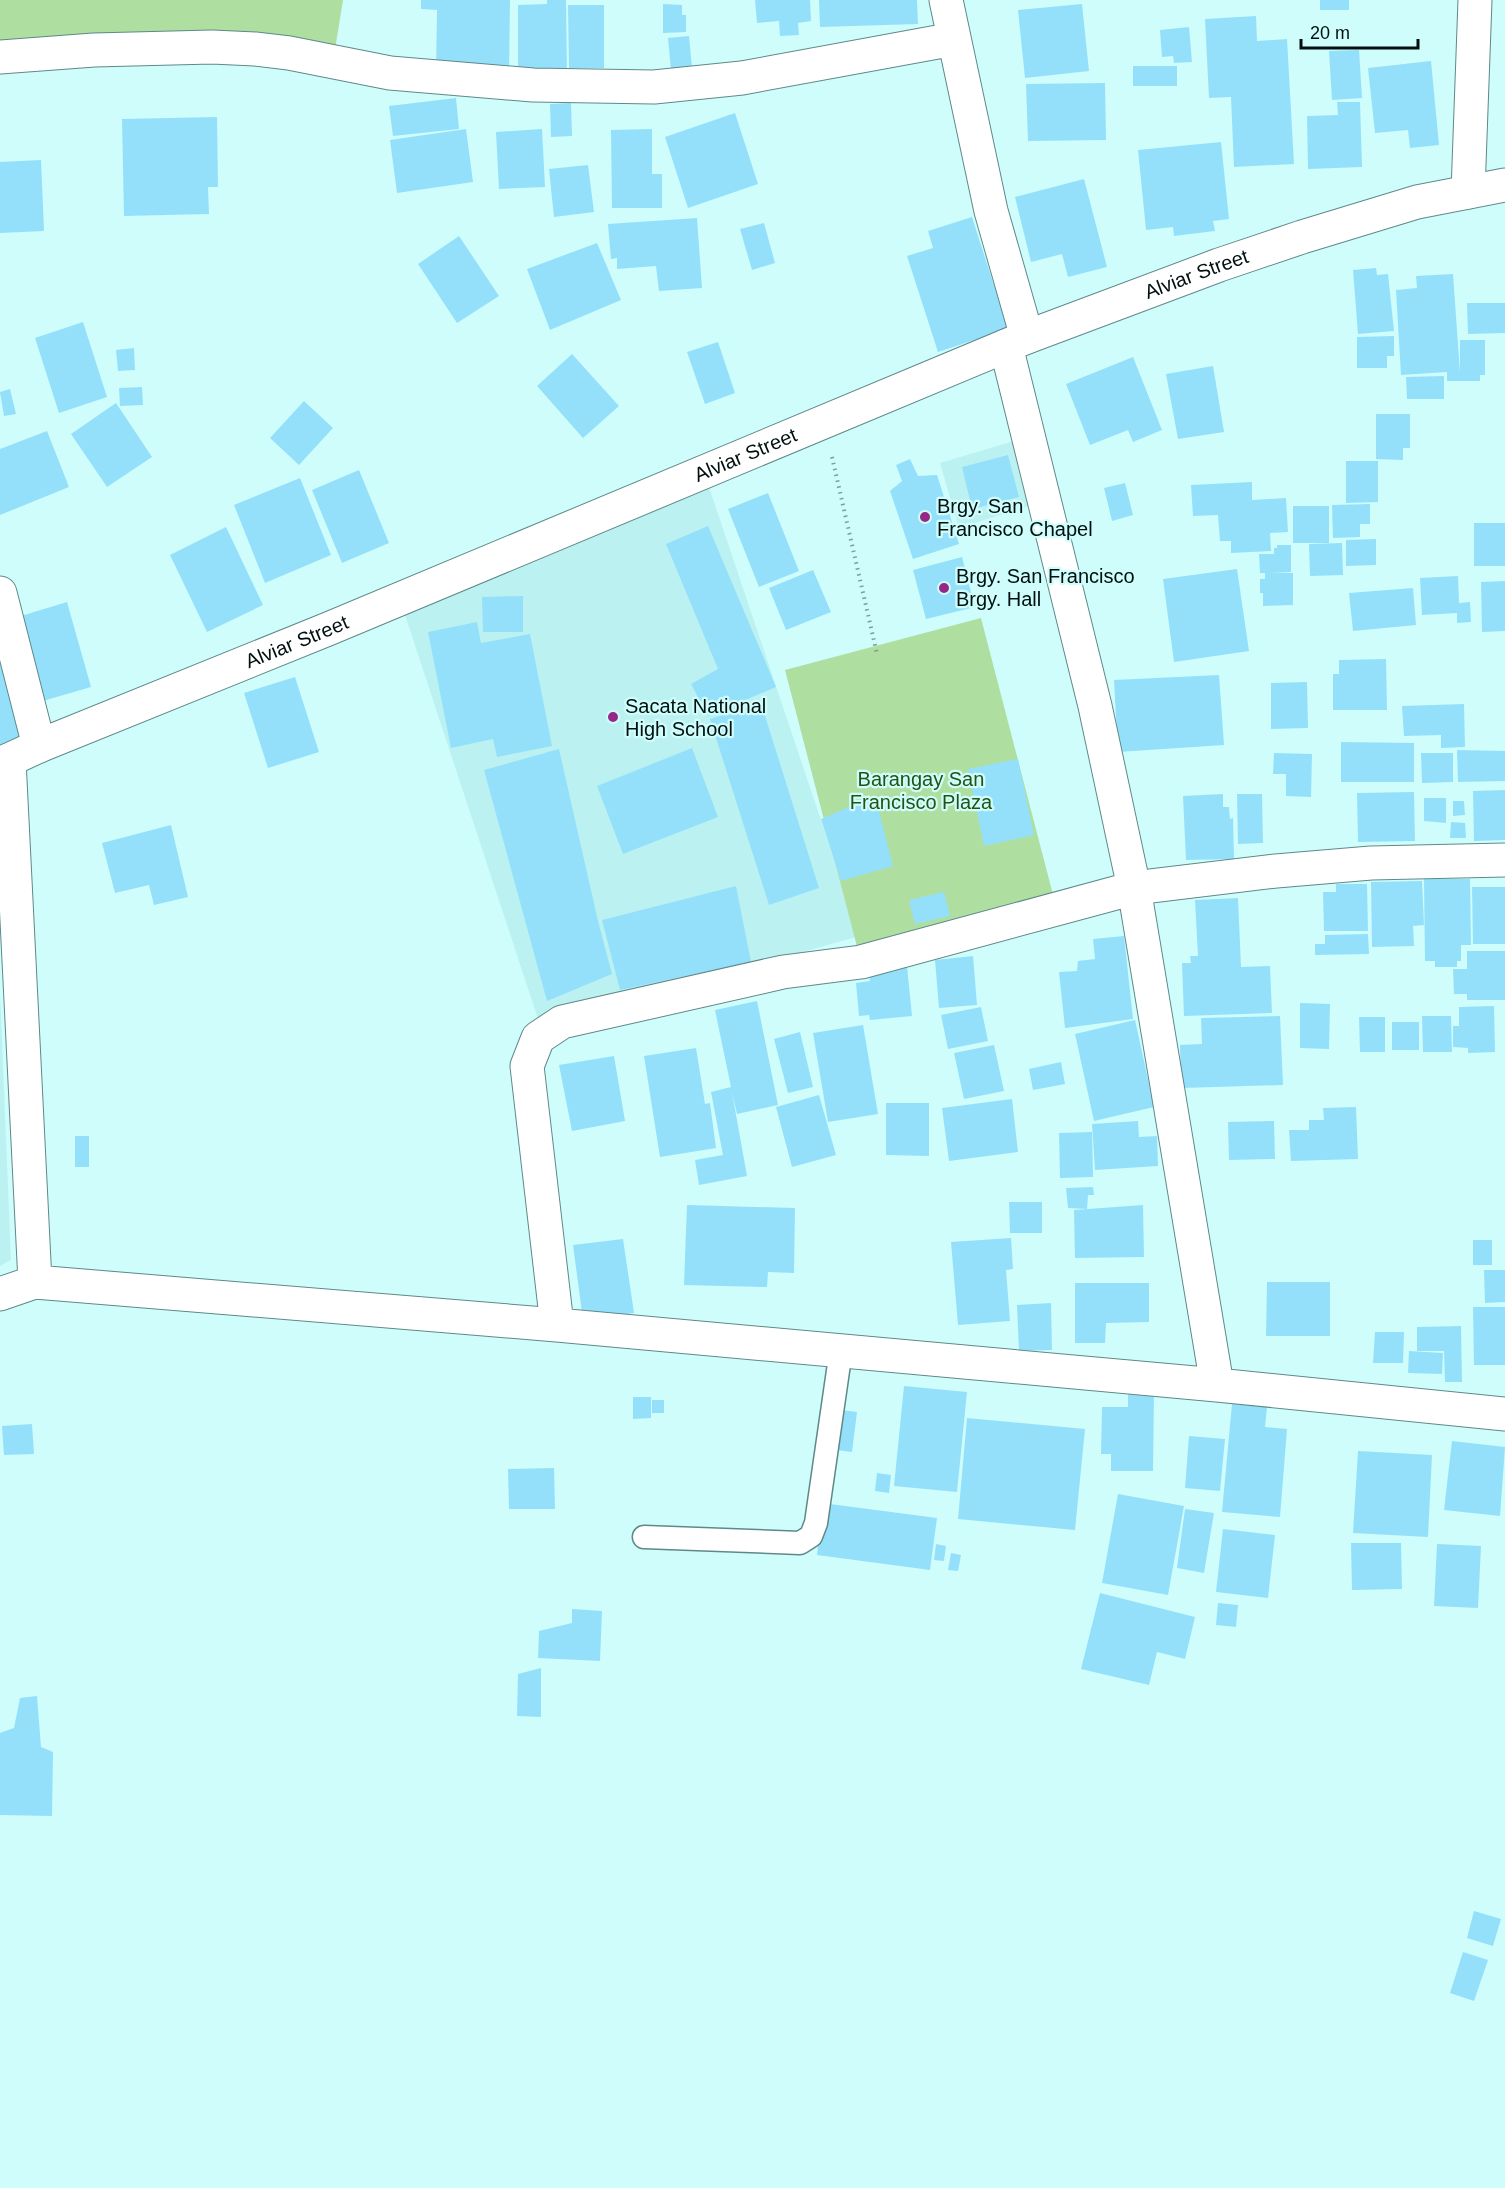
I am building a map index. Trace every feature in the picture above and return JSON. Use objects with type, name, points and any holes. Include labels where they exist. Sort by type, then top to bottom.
[{"type":"street","points":[[946,0],[1134,888],[1217,1385]]},
{"type":"street","points":[[1468,192],[1475,0]]},
{"type":"street","points":[[0,57],[94,50],[213,47],[289,53],[390,73],[532,85],[654,87],[742,78],[954,39]]},
{"type":"street","name":"Alviar Street","points":[[5,762],[1017,341],[1229,261],[1417,202],[1505,185]]},
{"type":"street","points":[[0,593],[39,746]]},
{"type":"street","points":[[5,762],[35,1282]]},
{"type":"street","points":[[557,1325],[527,1066],[537,1038],[562,1022],[783,972],[861,962],[1134,888],[1371,863],[1505,860]]},
{"type":"street","points":[[0,1294],[35,1282],[841,1350],[1505,1414]]},
{"type":"lane","points":[[644,1537],[800,1543],[811,1536],[816,1523],[841,1350]]},
{"type":"path","points":[[824,422],[878,654]]},
{"type":"shaded area","points":[[1024,438],[1038,503],[959,528],[940,463]]},
{"type":"shaded area","name":"Sacata National High School","points":[[709,487],[860,936],[540,1025],[405,615]]},
{"type":"shaded area","points":[[0,992],[11,1260],[0,1266]]},
{"type":"green space","points":[[0,0],[343,0],[333,62],[0,63]]},
{"type":"green space","name":"Barangay San Francisco Plaza","points":[[981,618],[1057,910],[861,962],[785,670]]},
{"type":"building","points":[[421,0],[510,0],[509,73],[436,72],[437,10],[421,9]]},
{"type":"building","points":[[547,0],[566,0],[567,76],[518,77],[518,5],[547,4]]},
{"type":"building","points":[[755,0],[810,0],[811,21],[798,23],[799,35],[780,36],[779,21],[757,23]]},
{"type":"building","points":[[819,0],[917,0],[918,24],[820,27]]},
{"type":"building","points":[[1320,0],[1349,0],[1349,10],[1320,10]]},
{"type":"building","points":[[663,4],[682,5],[682,15],[686,15],[686,32],[663,33]]},
{"type":"building","points":[[1082,4],[1089,71],[1025,78],[1018,10]]},
{"type":"building","points":[[568,5],[604,5],[604,68],[569,68]]},
{"type":"building","points":[[1256,16],[1257,41],[1287,39],[1294,164],[1234,167],[1231,97],[1209,98],[1205,19]]},
{"type":"building","points":[[1189,27],[1192,62],[1174,63],[1173,56],[1162,57],[1160,30]]},
{"type":"building","points":[[689,36],[692,68],[671,70],[668,38]]},
{"type":"building","points":[[1359,50],[1362,98],[1332,100],[1329,51]]},
{"type":"building","points":[[1431,61],[1439,145],[1410,148],[1408,130],[1375,133],[1368,68]]},
{"type":"building","points":[[1133,66],[1177,66],[1177,86],[1133,86]]},
{"type":"building","points":[[1105,83],[1106,140],[1028,141],[1026,84]]},
{"type":"building","points":[[456,98],[459,129],[393,136],[389,106]]},
{"type":"building","points":[[1337,102],[1360,102],[1362,167],[1308,169],[1307,116],[1338,115]]},
{"type":"building","points":[[571,103],[572,136],[551,137],[550,104]]},
{"type":"building","points":[[735,113],[758,184],[688,208],[665,137]]},
{"type":"building","points":[[217,117],[218,187],[208,187],[209,214],[124,216],[122,119]]},
{"type":"building","points":[[466,129],[473,182],[397,193],[390,140]]},
{"type":"building","points":[[542,129],[545,187],[499,189],[496,132]]},
{"type":"building","points":[[652,129],[652,174],[662,174],[662,208],[612,208],[611,130]]},
{"type":"building","points":[[1221,142],[1229,219],[1213,221],[1215,231],[1174,236],[1173,227],[1146,230],[1138,150]]},
{"type":"building","points":[[41,160],[44,231],[0,233],[0,162]]},
{"type":"building","points":[[588,165],[594,212],[554,217],[549,169]]},
{"type":"building","points":[[1084,179],[1107,267],[1068,277],[1062,254],[1031,262],[1015,197]]},
{"type":"building","points":[[972,217],[1008,329],[938,352],[907,256],[933,248],[928,231]]},
{"type":"building","points":[[697,218],[702,288],[659,291],[656,266],[617,269],[617,258],[611,259],[608,224]]},
{"type":"building","points":[[764,223],[775,263],[752,270],[740,229]]},
{"type":"building","points":[[459,236],[499,296],[457,323],[418,264]]},
{"type":"building","points":[[597,243],[621,300],[550,330],[527,269]]},
{"type":"building","points":[[1376,268],[1377,275],[1388,274],[1394,331],[1358,334],[1353,270]]},
{"type":"building","points":[[1453,274],[1460,373],[1460,340],[1485,340],[1485,375],[1480,375],[1480,381],[1447,381],[1447,372],[1401,375],[1396,290],[1417,288],[1416,276]]},
{"type":"building","points":[[1467,303],[1505,303],[1505,333],[1468,334]]},
{"type":"building","points":[[83,322],[107,397],[59,413],[35,338]]},
{"type":"building","points":[[1394,336],[1394,356],[1387,356],[1387,368],[1357,368],[1357,337]]},
{"type":"building","points":[[718,342],[735,393],[705,404],[687,352]]},
{"type":"building","points":[[134,348],[135,370],[118,371],[116,350]]},
{"type":"building","points":[[572,354],[619,406],[583,438],[537,386]]},
{"type":"building","points":[[1133,357],[1162,430],[1133,442],[1128,430],[1090,445],[1066,384]]},
{"type":"building","points":[[1213,366],[1224,432],[1178,439],[1166,374]]},
{"type":"building","points":[[1444,376],[1444,399],[1407,399],[1406,377]]},
{"type":"building","points":[[142,387],[143,405],[120,406],[119,388]]},
{"type":"building","points":[[10,389],[16,414],[4,416],[0,392]]},
{"type":"building","points":[[304,401],[333,428],[299,465],[270,438]]},
{"type":"building","points":[[116,403],[152,457],[107,487],[71,434]]},
{"type":"building","points":[[1376,414],[1410,414],[1410,448],[1403,448],[1403,460],[1376,459]]},
{"type":"building","points":[[47,431],[69,487],[0,515],[0,449]]},
{"type":"building","points":[[1008,455],[1019,497],[972,509],[962,467]]},
{"type":"building","name":"Brgy. San Francisco Chapel","points":[[910,459],[918,476],[937,475],[959,544],[913,559],[890,491],[902,481],[896,465]]},
{"type":"building","points":[[1346,461],[1378,461],[1378,502],[1346,503]]},
{"type":"building","points":[[359,470],[389,543],[342,563],[312,490]]},
{"type":"building","points":[[300,478],[331,555],[265,583],[234,505]]},
{"type":"building","points":[[1252,482],[1252,500],[1286,498],[1288,532],[1270,533],[1271,551],[1231,553],[1231,541],[1220,541],[1218,515],[1193,516],[1191,485]]},
{"type":"building","points":[[1125,483],[1133,515],[1112,521],[1104,488]]},
{"type":"building","points":[[768,493],[799,571],[759,587],[728,509]]},
{"type":"building","points":[[1370,504],[1370,524],[1360,524],[1360,537],[1333,538],[1332,505]]},
{"type":"building","points":[[1293,506],[1329,506],[1329,543],[1293,543]]},
{"type":"building","points":[[1474,523],[1505,523],[1505,566],[1474,566]]},
{"type":"building","points":[[708,526],[776,687],[708,716],[691,684],[718,669],[666,544]]},
{"type":"building","points":[[226,527],[263,605],[207,632],[170,555]]},
{"type":"building","points":[[1376,539],[1376,565],[1346,566],[1346,540]]},
{"type":"building","points":[[1342,543],[1343,575],[1310,576],[1309,544]]},
{"type":"building","points":[[1277,545],[1291,545],[1291,572],[1271,573],[1293,573],[1293,605],[1263,606],[1260,579],[1265,579],[1265,573],[1260,573],[1259,554],[1274,554],[1274,548],[1277,548]]},
{"type":"building","name":"Brgy. San Francisco Brgy. Hall","points":[[962,557],[975,607],[926,619],[913,570]]},
{"type":"building","points":[[1237,569],[1249,651],[1174,662],[1163,579]]},
{"type":"building","points":[[813,570],[831,612],[786,630],[769,588]]},
{"type":"building","points":[[1458,576],[1459,603],[1470,602],[1471,622],[1457,623],[1457,613],[1422,615],[1420,578]]},
{"type":"building","points":[[1505,581],[1505,631],[1482,632],[1481,582]]},
{"type":"building","points":[[1413,588],[1416,625],[1353,631],[1349,593]]},
{"type":"building","points":[[523,596],[523,632],[483,632],[482,597]]},
{"type":"building","points":[[67,602],[91,687],[36,703],[11,619]]},
{"type":"building","points":[[477,622],[481,643],[530,634],[552,746],[497,757],[493,739],[451,748],[428,632]]},
{"type":"building","points":[[0,642],[29,737],[0,746]]},
{"type":"building","points":[[1386,659],[1387,710],[1333,710],[1333,674],[1339,674],[1339,660]]},
{"type":"building","points":[[1219,675],[1224,745],[1118,752],[1114,680]]},
{"type":"building","points":[[295,677],[319,752],[268,768],[244,693]]},
{"type":"building","points":[[1307,682],[1308,728],[1271,729],[1271,683]]},
{"type":"building","points":[[761,703],[819,888],[769,905],[710,719]]},
{"type":"building","points":[[1464,704],[1465,747],[1441,748],[1441,735],[1404,736],[1402,706]]},
{"type":"building","points":[[1341,742],[1414,743],[1414,782],[1341,782]]},
{"type":"building","points":[[692,748],[718,817],[623,854],[597,786]]},
{"type":"building","points":[[559,749],[612,974],[547,1001],[484,770]]},
{"type":"building","points":[[1457,750],[1505,751],[1505,781],[1458,782]]},
{"type":"building","points":[[1274,753],[1312,754],[1311,797],[1286,796],[1286,774],[1273,774]]},
{"type":"building","points":[[1421,753],[1453,753],[1453,782],[1422,783]]},
{"type":"building","points":[[1018,759],[1034,835],[984,846],[968,769]]},
{"type":"building","points":[[1505,790],[1505,840],[1474,841],[1473,791]]},
{"type":"building","points":[[1414,792],[1415,841],[1358,842],[1357,793]]},
{"type":"building","points":[[1223,794],[1223,807],[1229,807],[1230,819],[1233,818],[1234,859],[1186,860],[1183,796]]},
{"type":"building","points":[[1237,794],[1262,794],[1263,843],[1238,844]]},
{"type":"building","points":[[875,796],[893,866],[841,881],[821,819]]},
{"type":"building","points":[[1424,798],[1446,798],[1446,823],[1424,821]]},
{"type":"building","points":[[1453,801],[1464,801],[1465,815],[1453,816]]},
{"type":"building","points":[[1451,822],[1465,823],[1466,838],[1450,838]]},
{"type":"building","points":[[171,825],[188,897],[154,905],[149,885],[115,893],[102,843]]},
{"type":"building","points":[[1424,879],[1470,879],[1471,945],[1461,945],[1461,961],[1457,961],[1457,967],[1435,967],[1435,961],[1425,961]]},
{"type":"building","points":[[1422,881],[1424,925],[1413,926],[1414,946],[1372,947],[1371,882]]},
{"type":"building","points":[[1336,884],[1367,884],[1368,931],[1324,931],[1323,892],[1336,892]]},
{"type":"building","points":[[736,886],[751,962],[620,990],[602,920]]},
{"type":"building","points":[[1472,887],[1505,887],[1505,944],[1473,944]]},
{"type":"building","points":[[944,892],[950,916],[915,924],[909,900]]},
{"type":"building","points":[[1238,898],[1241,967],[1270,966],[1272,1013],[1184,1016],[1182,963],[1191,963],[1190,956],[1198,956],[1195,900]]},
{"type":"building","points":[[1368,934],[1369,954],[1315,955],[1315,944],[1325,944],[1325,935]]},
{"type":"building","points":[[1124,936],[1133,1019],[1065,1028],[1059,972],[1077,971],[1078,961],[1095,959],[1093,939]]},
{"type":"building","points":[[1467,951],[1505,951],[1505,1000],[1467,1000],[1467,994],[1454,994],[1453,969],[1467,969]]},
{"type":"building","points":[[973,956],[977,1005],[939,1008],[935,960]]},
{"type":"building","points":[[907,966],[912,1016],[870,1020],[869,1015],[859,1016],[856,983],[870,981],[868,971]]},
{"type":"building","points":[[757,1001],[778,1105],[737,1114],[732,1092],[747,1176],[699,1185],[695,1160],[723,1155],[711,1092],[731,1087],[715,1010]]},
{"type":"building","points":[[1300,1003],[1330,1004],[1329,1049],[1300,1048]]},
{"type":"building","points":[[1494,1006],[1495,1052],[1468,1053],[1468,1048],[1453,1047],[1453,1026],[1459,1026],[1459,1007]]},
{"type":"building","points":[[981,1007],[988,1041],[948,1049],[941,1015]]},
{"type":"building","points":[[1280,1016],[1283,1085],[1181,1088],[1180,1045],[1202,1044],[1201,1018]]},
{"type":"building","points":[[1422,1016],[1451,1016],[1452,1052],[1423,1052]]},
{"type":"building","points":[[1359,1017],[1385,1017],[1385,1052],[1360,1052]]},
{"type":"building","points":[[1135,1020],[1154,1107],[1094,1121],[1075,1034]]},
{"type":"building","points":[[1392,1022],[1419,1022],[1419,1050],[1392,1050]]},
{"type":"building","points":[[863,1025],[878,1114],[828,1122],[813,1033]]},
{"type":"building","points":[[800,1032],[813,1087],[788,1093],[774,1039]]},
{"type":"building","points":[[994,1045],[1004,1091],[964,1099],[954,1053]]},
{"type":"building","points":[[696,1048],[705,1104],[710,1103],[716,1148],[660,1157],[644,1056]]},
{"type":"building","points":[[614,1056],[625,1121],[572,1131],[559,1065]]},
{"type":"building","points":[[1061,1062],[1065,1084],[1033,1090],[1029,1069]]},
{"type":"building","points":[[819,1095],[836,1155],[792,1167],[776,1107]]},
{"type":"building","points":[[1012,1099],[1018,1152],[949,1161],[942,1108]]},
{"type":"building","points":[[886,1103],[929,1103],[929,1156],[886,1155]]},
{"type":"building","points":[[1356,1107],[1358,1159],[1291,1161],[1289,1130],[1309,1130],[1309,1120],[1324,1120],[1323,1108]]},
{"type":"building","points":[[1138,1121],[1139,1137],[1157,1136],[1158,1166],[1095,1170],[1092,1124]]},
{"type":"building","points":[[1274,1121],[1275,1159],[1229,1160],[1228,1122]]},
{"type":"building","points":[[1092,1132],[1093,1177],[1060,1178],[1059,1133]]},
{"type":"building","points":[[75,1136],[89,1136],[89,1167],[75,1167]]},
{"type":"building","points":[[1093,1187],[1094,1195],[1088,1195],[1087,1209],[1068,1208],[1066,1188]]},
{"type":"building","points":[[1009,1202],[1042,1202],[1042,1233],[1010,1233]]},
{"type":"building","points":[[687,1205],[795,1208],[794,1273],[768,1272],[767,1287],[684,1285]]},
{"type":"building","points":[[1143,1205],[1144,1257],[1075,1258],[1074,1210]]},
{"type":"building","points":[[1011,1238],[1013,1269],[1006,1270],[1010,1321],[958,1325],[951,1242]]},
{"type":"building","points":[[623,1239],[634,1313],[583,1320],[573,1245]]},
{"type":"building","points":[[1473,1240],[1492,1240],[1492,1265],[1473,1265]]},
{"type":"building","points":[[1484,1270],[1505,1270],[1505,1302],[1485,1303]]},
{"type":"building","points":[[1267,1282],[1330,1282],[1330,1336],[1266,1336]]},
{"type":"building","points":[[1075,1283],[1149,1283],[1149,1322],[1106,1323],[1105,1343],[1075,1343]]},
{"type":"building","points":[[1051,1303],[1052,1350],[1019,1351],[1017,1305]]},
{"type":"building","points":[[1473,1307],[1505,1307],[1505,1365],[1474,1365]]},
{"type":"building","points":[[1461,1326],[1462,1382],[1445,1382],[1444,1351],[1417,1351],[1417,1327]]},
{"type":"building","points":[[1375,1332],[1404,1332],[1403,1363],[1373,1363]]},
{"type":"building","points":[[1409,1351],[1443,1353],[1442,1374],[1408,1373]]},
{"type":"building","points":[[904,1386],[967,1392],[957,1492],[894,1486]]},
{"type":"building","points":[[1128,1391],[1154,1391],[1153,1471],[1111,1471],[1111,1454],[1101,1454],[1102,1407],[1128,1407]]},
{"type":"building","points":[[633,1397],[651,1397],[651,1418],[633,1419]]},
{"type":"building","points":[[652,1400],[664,1400],[664,1413],[652,1413]]},
{"type":"building","points":[[1232,1404],[1267,1407],[1265,1427],[1287,1429],[1280,1517],[1222,1512]]},
{"type":"building","points":[[841,1410],[857,1412],[852,1452],[836,1450]]},
{"type":"building","points":[[967,1418],[1085,1429],[1075,1530],[958,1519]]},
{"type":"building","points":[[32,1424],[34,1454],[4,1455],[2,1426]]},
{"type":"building","points":[[1189,1436],[1225,1439],[1220,1491],[1185,1488]]},
{"type":"building","points":[[1452,1441],[1505,1447],[1500,1516],[1444,1510]]},
{"type":"building","points":[[1358,1451],[1432,1455],[1428,1537],[1353,1533]]},
{"type":"building","points":[[554,1468],[555,1509],[509,1509],[508,1469]]},
{"type":"building","points":[[877,1473],[891,1475],[889,1493],[875,1491]]},
{"type":"building","points":[[1118,1494],[1184,1506],[1168,1595],[1102,1583]]},
{"type":"building","points":[[830,1504],[937,1518],[930,1570],[817,1555],[823,1506]]},
{"type":"building","points":[[1185,1509],[1214,1513],[1204,1573],[1177,1568]]},
{"type":"building","points":[[1223,1529],[1275,1535],[1268,1598],[1216,1592]]},
{"type":"building","points":[[1351,1543],[1401,1543],[1402,1589],[1352,1590]]},
{"type":"building","points":[[936,1544],[946,1546],[944,1561],[934,1560]]},
{"type":"building","points":[[1437,1544],[1481,1546],[1478,1608],[1434,1606]]},
{"type":"building","points":[[951,1553],[961,1555],[958,1571],[948,1570]]},
{"type":"building","points":[[1100,1593],[1195,1617],[1185,1659],[1157,1652],[1149,1685],[1081,1669]]},
{"type":"building","points":[[1218,1603],[1238,1605],[1236,1627],[1216,1625]]},
{"type":"building","points":[[572,1609],[602,1611],[600,1661],[538,1658],[539,1631],[572,1623]]},
{"type":"building","points":[[541,1668],[541,1717],[517,1716],[518,1674]]},
{"type":"building","points":[[37,1696],[41,1747],[53,1752],[52,1816],[0,1815],[0,1733],[14,1728],[20,1698]]},
{"type":"building","points":[[1474,1911],[1501,1919],[1493,1946],[1467,1938]]},
{"type":"building","points":[[1463,1952],[1488,1960],[1474,2001],[1450,1993]]},
{"type":"place","name":"Brgy. San Francisco Chapel","points":[[925,517]]},
{"type":"place","name":"Brgy. San Francisco Brgy. Hall","points":[[944,588]]},
{"type":"place","name":"Sacata National High School","points":[[613,717]]}]
